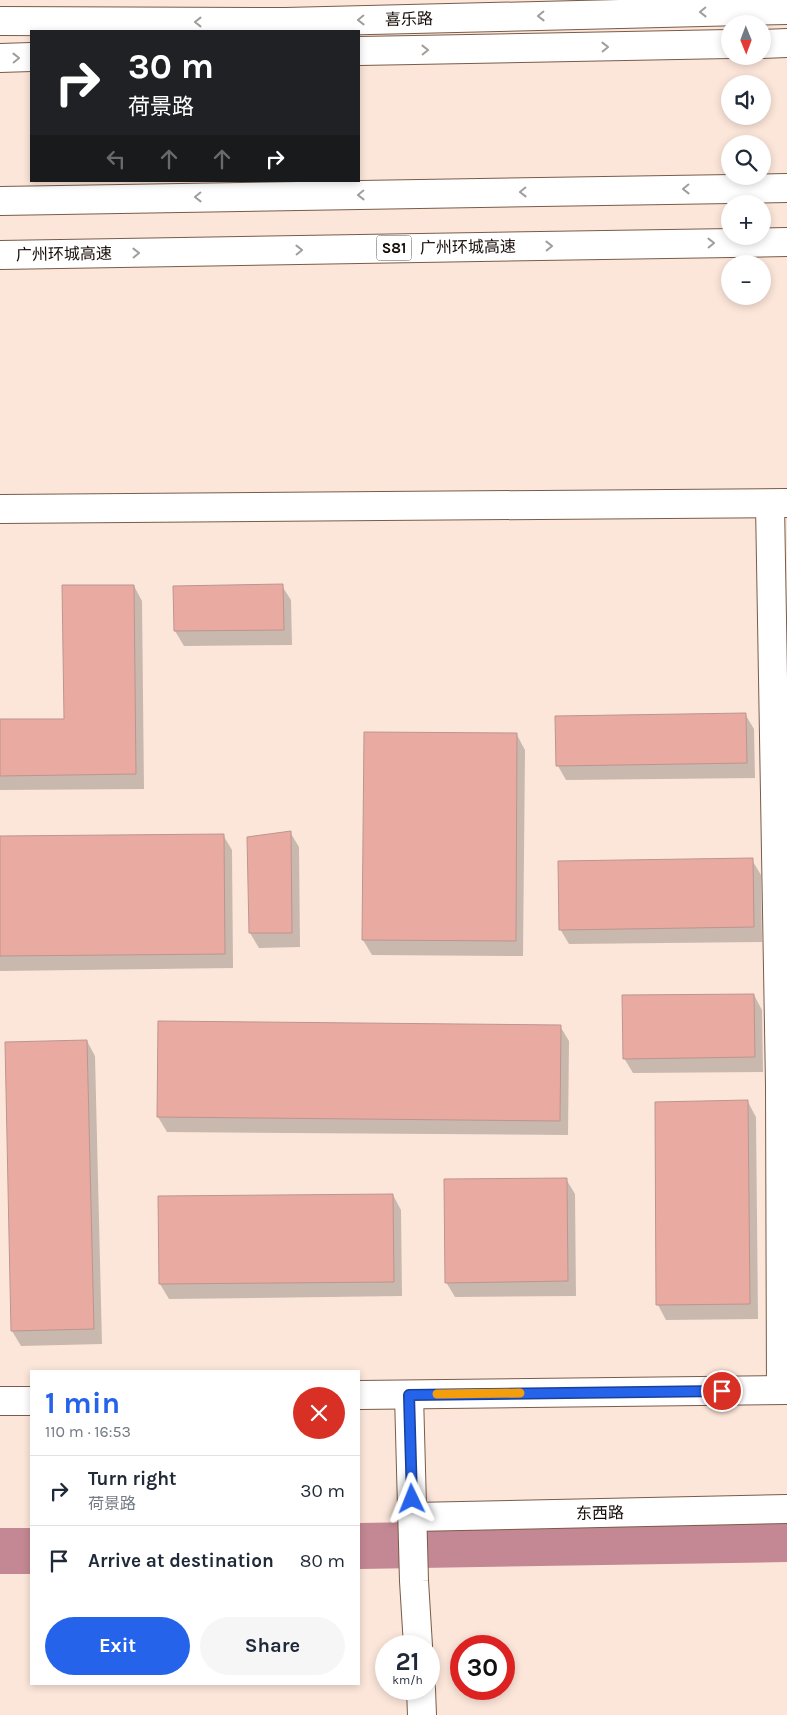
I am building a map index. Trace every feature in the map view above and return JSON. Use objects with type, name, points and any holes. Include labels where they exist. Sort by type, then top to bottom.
[{"type":"main road","name":"喜乐路","points":[[0,21],[285,22],[787,10]]},
{"type":"main road","points":[[771,44],[787,43]]},
{"type":"main road","name":"喜乐路","points":[[360,51],[721,44]]},
{"type":"main road","points":[[0,58],[30,57]]},
{"type":"main road","points":[[0,201],[787,188]]},
{"type":"main road","name":"广州环城高速","points":[[0,255],[787,242]]},
{"type":"main road","points":[[0,509],[778,504],[780,1085],[784,1390],[360,1396]]},
{"type":"main road","points":[[409,1395],[417,1635]]},
{"type":"main road","points":[[0,1402],[30,1401]]},
{"type":"main road","name":"东西路","points":[[413,1518],[787,1509]]},
{"type":"main road","points":[[421,1700],[422,1715]]},
{"type":"building","points":[[283,584],[284,630],[174,631],[173,586]]},
{"type":"building","points":[[62,585],[134,585],[136,774],[0,776],[0,719],[64,719]]},
{"type":"building","points":[[746,713],[747,763],[556,766],[555,716]]},
{"type":"building","points":[[364,732],[517,733],[516,941],[362,940]]},
{"type":"building","points":[[291,831],[292,933],[249,933],[247,837]]},
{"type":"building","points":[[224,834],[225,954],[0,956],[0,836]]},
{"type":"building","points":[[753,858],[754,927],[559,930],[558,861]]},
{"type":"building","points":[[754,994],[755,1057],[623,1059],[622,995]]},
{"type":"building","points":[[158,1021],[561,1025],[560,1121],[157,1117]]},
{"type":"building","points":[[87,1040],[94,1329],[11,1331],[5,1042]]},
{"type":"building","points":[[748,1100],[750,1304],[656,1305],[655,1102]]},
{"type":"building","points":[[567,1178],[568,1281],[445,1283],[444,1179]]},
{"type":"building","points":[[393,1194],[394,1282],[159,1284],[158,1196]]},
{"type":"waterway","points":[[360,1546],[787,1539]]},
{"type":"waterway","points":[[0,1551],[30,1551]]},
{"type":"slow traffic","points":[[437,1394],[520,1393]]},
{"type":"route","points":[[412,1499],[409,1395],[722,1391]]}]
